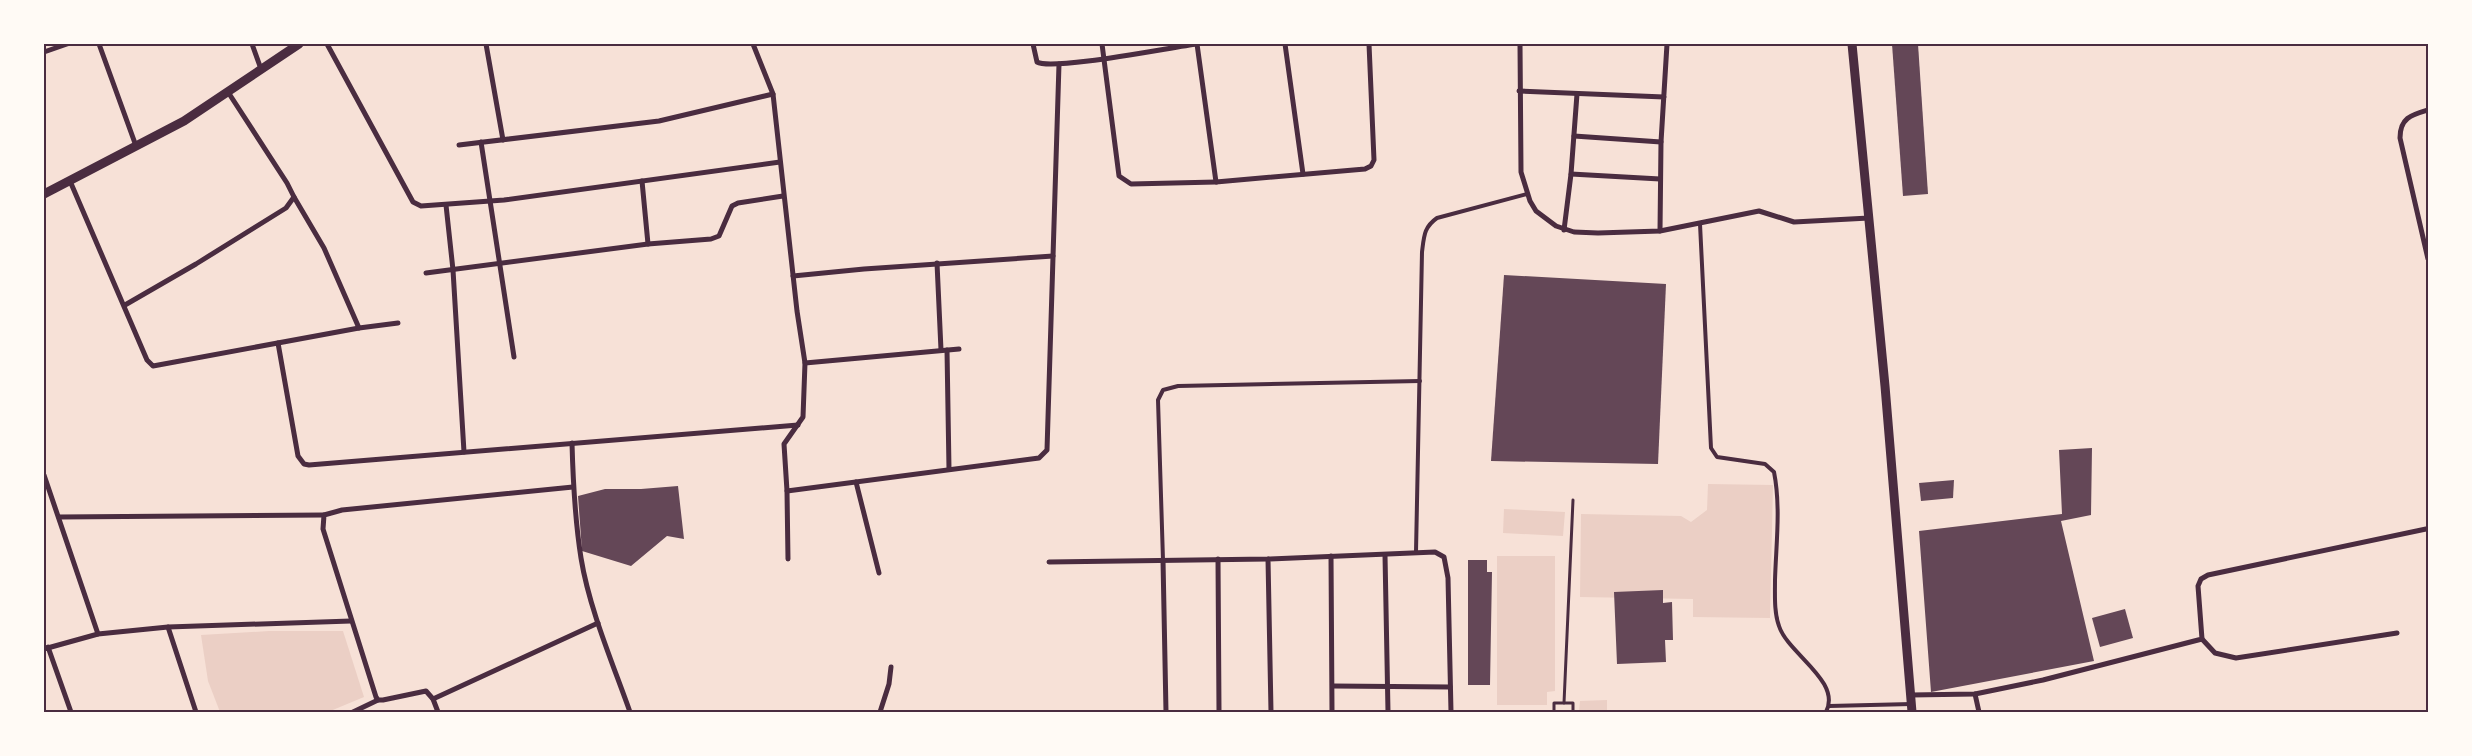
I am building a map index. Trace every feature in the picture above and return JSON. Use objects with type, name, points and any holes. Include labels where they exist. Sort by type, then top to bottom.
[{"type":"street","points":[[44,52],[67,44]]},
{"type":"street","points":[[99,44],[136,146]]},
{"type":"street","points":[[252,44],[261,69]]},
{"type":"street","points":[[44,194],[184,121],[299,44]]},
{"type":"street","points":[[327,44],[413,202],[421,206],[490,201],[780,162]]},
{"type":"street","points":[[486,44],[503,140]]},
{"type":"street","points":[[753,44],[773,94],[783,196],[805,363],[804,408],[798,426],[784,444],[788,491],[788,559]]},
{"type":"street","points":[[1033,44],[1037,62],[1041,64],[1059,64],[1197,44],[1216,182]]},
{"type":"street","points":[[1102,44],[1117,173],[1122,179],[1131,184],[1216,182],[1365,169],[1373,164],[1370,44]]},
{"type":"street","points":[[1285,44],[1303,174]]},
{"type":"street","points":[[1520,44],[1521,172],[1527,194],[1536,212],[1564,230],[1598,233],[1660,230],[1700,224],[1759,211],[1794,222],[1869,218]]},
{"type":"street","points":[[1660,230],[1661,142],[1667,44]]},
{"type":"street","points":[[1852,44],[1912,704],[1975,694],[2043,680],[2202,639]]},
{"type":"street","points":[[788,491],[1039,458],[1047,450],[1059,64]]},
{"type":"street","points":[[1519,91],[1664,97]]},
{"type":"street","points":[[228,92],[288,183],[294,197],[324,248],[359,328]]},
{"type":"street","points":[[459,145],[659,122],[773,94]]},
{"type":"street","points":[[1564,230],[1571,174],[1577,94]]},
{"type":"street","points":[[2428,110],[2405,119],[2400,127],[2400,138],[2428,259]]},
{"type":"street","points":[[1574,136],[1661,142]]},
{"type":"street","points":[[481,142],[501,262],[514,357]]},
{"type":"street","points":[[1571,174],[1660,179]]},
{"type":"street","points":[[70,181],[125,305],[146,360],[153,366],[359,328],[398,323]]},
{"type":"street","points":[[642,181],[648,244]]},
{"type":"street","points":[[426,273],[648,244],[715,238],[721,233],[732,206],[738,203],[783,196]]},
{"type":"street","points":[[125,305],[196,264],[286,208],[294,197]]},
{"type":"street","points":[[446,205],[453,270],[464,452]]},
{"type":"street","points":[[794,276],[938,263],[1053,256]]},
{"type":"street","points":[[938,263],[949,469]]},
{"type":"street","points":[[278,343],[298,456],[304,464],[320,465],[798,426]]},
{"type":"street","points":[[805,363],[959,349]]},
{"type":"street","points":[[572,443],[573,487],[581,560],[598,623],[630,712]]},
{"type":"street","points":[[44,475],[98,634]]},
{"type":"street","points":[[856,482],[879,573]]},
{"type":"street","points":[[59,517],[324,515],[342,510],[573,487]]},
{"type":"street","points":[[324,515],[323,529],[351,621],[378,700]]},
{"type":"street","points":[[2397,633],[2236,658],[2215,653],[2202,639],[2198,586],[2201,579],[2208,575],[2426,529]]},
{"type":"street","points":[[1049,562],[1268,559],[1435,552],[1444,557],[1447,564],[1451,712]]},
{"type":"street","points":[[1384,555],[1388,712]]},
{"type":"street","points":[[1331,556],[1332,712]]},
{"type":"street","points":[[1268,559],[1271,712]]},
{"type":"street","points":[[1163,560],[1166,712]]},
{"type":"street","points":[[1218,560],[1219,712]]},
{"type":"street","points":[[71,712],[46,648],[98,634],[168,627],[351,621]]},
{"type":"street","points":[[433,698],[598,623]]},
{"type":"street","points":[[168,627],[196,712]]},
{"type":"street","points":[[880,712],[889,684],[891,667]]},
{"type":"street","points":[[1332,686],[1450,687]]},
{"type":"street","points":[[353,712],[378,700],[421,691],[426,691],[433,698],[438,712]]},
{"type":"street","points":[[1975,694],[1980,712]]},
{"type":"lane","points":[[1416,552],[1422,252],[1427,226],[1437,218],[1527,194]]},
{"type":"lane","points":[[1700,224],[1711,448],[1717,457],[1765,464],[1774,472],[1776,496],[1775,592],[1777,620],[1786,642],[1823,682],[1829,699],[1829,706],[1826,712]]},
{"type":"lane","points":[[1163,560],[1158,400],[1163,390],[1178,386],[1420,381]]},
{"type":"lane","points":[[1829,706],[1912,704]]},
{"type":"path","points":[[1564,703],[1572,500]]},
{"type":"path","points":[[1554,712],[1554,703],[1573,703],[1573,712]]},
{"type":"shaded area","points":[[1708,484],[1773,485],[1770,618],[1693,617],[1693,599],[1580,597],[1581,514],[1681,516],[1691,522],[1707,510]]},
{"type":"shaded area","points":[[1504,509],[1565,512],[1563,536],[1503,533]]},
{"type":"shaded area","points":[[1497,556],[1555,556],[1555,691],[1547,692],[1547,705],[1497,705]]},
{"type":"shaded area","points":[[269,631],[343,631],[364,697],[328,712],[220,712],[208,681],[201,635]]},
{"type":"shaded area","points":[[1607,700],[1607,712],[1579,712],[1580,701]]},
{"type":"building","points":[[1892,44],[1918,44],[1928,194],[1903,196]]},
{"type":"building","points":[[1504,275],[1666,284],[1658,464],[1491,461]]},
{"type":"building","points":[[2092,448],[2091,515],[2061,521],[2094,661],[1931,692],[1919,531],[2062,514],[2059,450]]},
{"type":"building","points":[[1954,480],[1953,498],[1921,501],[1919,483]]},
{"type":"building","points":[[678,486],[684,539],[667,536],[631,566],[582,551],[578,496],[605,489]]},
{"type":"building","points":[[1468,560],[1487,560],[1487,572],[1492,572],[1490,685],[1468,685]]},
{"type":"building","points":[[1663,590],[1663,603],[1672,602],[1673,640],[1665,640],[1666,662],[1617,664],[1614,592]]},
{"type":"building","points":[[2125,609],[2133,638],[2100,647],[2092,618]]}]
